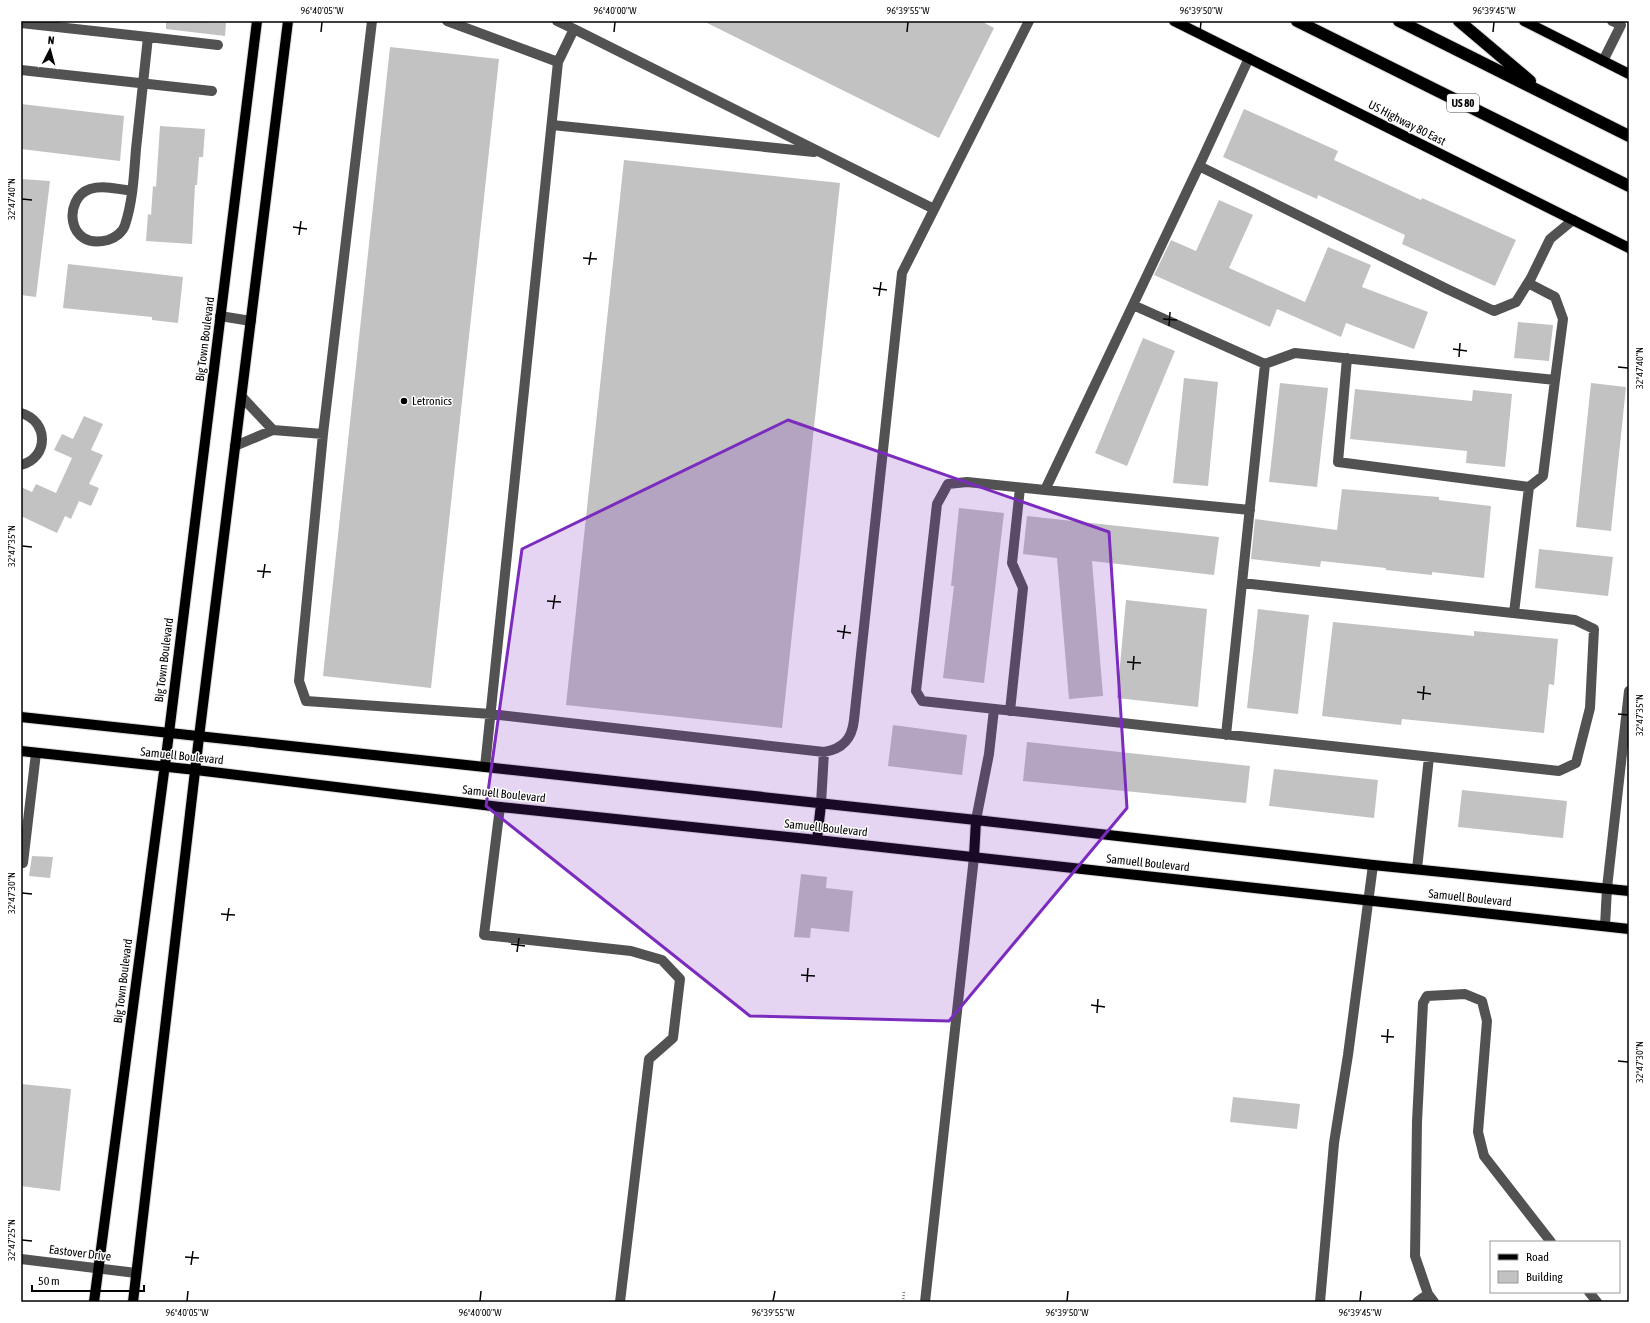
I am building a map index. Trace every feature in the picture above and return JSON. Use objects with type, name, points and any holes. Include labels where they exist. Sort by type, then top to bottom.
[{"type":"highway","name":"US 80","points":[[1297,21],[1629,186]]},
{"type":"highway","points":[[1399,21],[1629,136]]},
{"type":"highway","points":[[1459,21],[1543,93]]},
{"type":"main road","name":"Big Town Boulevard","points":[[94,1302],[164,766],[257,21]]},
{"type":"main road","points":[[133,1302],[199,737],[288,21]]},
{"type":"main road","name":"US Highway 80 East","points":[[1174,21],[1629,248]]},
{"type":"main road","points":[[1524,21],[1629,74]]},
{"type":"main road","name":"Samuell Boulevard","points":[[21,717],[976,820],[1373,865],[1629,891]]},
{"type":"main road","name":"Samuell Boulevard","points":[[21,751],[164,766],[500,807],[1629,928]]},
{"type":"main road","points":[[818,840],[821,804]]},
{"type":"main road","points":[[974,857],[976,820]]},
{"type":"street","points":[[372,21],[323,434],[299,681],[306,701],[491,714],[824,752],[834,750],[842,746],[849,739],[853,730],[902,273],[1029,21]]},
{"type":"street","points":[[447,21],[558,62]]},
{"type":"street","points":[[557,21],[934,209]]},
{"type":"street","points":[[1603,61],[1618,22]]},
{"type":"street","points":[[21,23],[218,45]]},
{"type":"street","points":[[485,767],[558,62],[574,29]]},
{"type":"street","points":[[132,190],[106,187],[90,189],[82,193],[76,202],[73,213],[75,229],[78,235],[92,242],[99,242],[112,239],[119,234],[124,227],[132,190],[148,37]]},
{"type":"street","points":[[1045,490],[1249,58]]},
{"type":"street","points":[[21,70],[212,91]]},
{"type":"street","points":[[552,125],[821,153]]},
{"type":"street","points":[[1199,166],[1494,311],[1516,302],[1528,283],[1550,239],[1573,220]]},
{"type":"street","points":[[1514,613],[1529,487],[1543,476],[1563,319],[1555,297],[1528,283]]},
{"type":"street","points":[[1133,305],[1265,364],[1295,353],[1555,380]]},
{"type":"street","points":[[220,316],[251,321]]},
{"type":"street","points":[[1347,358],[1338,462],[1529,487]]},
{"type":"street","points":[[1226,735],[1265,364]]},
{"type":"street","points":[[242,397],[273,430]]},
{"type":"street","points":[[21,414],[31,416],[40,427],[42,440],[39,453],[30,463],[21,465]]},
{"type":"street","points":[[235,446],[273,430],[323,434]]},
{"type":"street","points":[[1242,583],[1575,620],[1594,629],[1590,708],[1576,763],[1559,772],[922,701],[916,691],[937,504],[948,484],[967,482],[1250,510]]},
{"type":"street","points":[[1010,711],[1023,588],[1012,563],[1020,488]]},
{"type":"street","points":[[1605,926],[1607,888],[1629,691]]},
{"type":"street","points":[[976,820],[989,754],[994,709]]},
{"type":"street","points":[[821,804],[824,752]]},
{"type":"street","points":[[23,863],[36,753]]},
{"type":"street","points":[[1417,869],[1429,757]]},
{"type":"street","points":[[500,807],[484,935],[631,951],[662,960],[680,979],[673,1038],[649,1059],[620,1302]]},
{"type":"street","points":[[926,1302],[974,857]]},
{"type":"street","points":[[1320,1302],[1334,1143],[1373,865]]},
{"type":"street","points":[[1417,1302],[1431,1298],[1415,1256],[1419,1073],[1423,1003],[1427,996],[1465,994],[1482,1001],[1486,1021],[1478,1132],[1484,1156],[1550,1241]]},
{"type":"street","name":"Eastover Drive","points":[[21,1259],[136,1273]]},
{"type":"street","points":[[1590,1293],[1597,1302]]},
{"type":"path","points":[[903,1302],[904,1292]]},
{"type":"highlighted area","points":[[788,420],[1109,532],[1127,808],[949,1021],[750,1016],[486,806],[522,549]]},
{"type":"building","points":[[166,21],[226,23],[225,36],[166,29]]},
{"type":"building","points":[[703,21],[981,21],[994,28],[939,138]]},
{"type":"building","points":[[390,47],[499,59],[431,688],[323,676]]},
{"type":"building","points":[[21,104],[124,116],[120,161],[21,149]]},
{"type":"building","points":[[1244,109],[1338,151],[1334,160],[1421,200],[1422,198],[1516,240],[1495,286],[1402,244],[1405,235],[1318,195],[1317,199],[1223,157]]},
{"type":"building","points":[[160,126],[205,129],[203,157],[199,157],[197,185],[195,185],[192,244],[146,241],[148,214],[151,215],[153,186],[156,187]]},
{"type":"building","points":[[624,160],[840,183],[782,728],[566,705]]},
{"type":"building","points":[[21,179],[50,181],[36,297],[21,295]]},
{"type":"building","points":[[1219,200],[1253,215],[1229,268],[1305,302],[1328,247],[1371,265],[1362,287],[1428,312],[1414,349],[1346,323],[1341,337],[1277,309],[1270,327],[1154,275],[1171,240],[1196,251]]},
{"type":"building","points":[[68,264],[183,277],[178,323],[152,320],[152,317],[63,308]]},
{"type":"building","points":[[1518,322],[1553,325],[1549,361],[1514,358]]},
{"type":"building","points":[[1143,338],[1175,351],[1127,466],[1095,453]]},
{"type":"building","points":[[1184,378],[1218,382],[1208,486],[1173,483]]},
{"type":"building","points":[[1280,383],[1328,388],[1317,487],[1269,482]]},
{"type":"building","points":[[1591,383],[1626,387],[1611,531],[1576,527]]},
{"type":"building","points":[[1355,389],[1472,401],[1473,390],[1512,394],[1505,467],[1466,463],[1467,451],[1350,439]]},
{"type":"building","points":[[84,416],[103,424],[91,450],[103,455],[89,484],[99,488],[91,506],[79,501],[71,519],[65,516],[57,533],[21,516],[21,487],[32,492],[36,484],[56,493],[72,458],[54,450],[62,434],[73,439]]},
{"type":"building","points":[[1342,489],[1439,497],[1439,500],[1491,506],[1484,578],[1432,572],[1432,575],[1321,561],[1320,567],[1251,559],[1255,519],[1337,530]]},
{"type":"building","points":[[959,508],[1004,513],[984,683],[943,678],[954,586],[951,586]]},
{"type":"building","points":[[1027,516],[1219,537],[1214,575],[1092,561],[1103,696],[1069,699],[1057,558],[1023,554]]},
{"type":"building","points":[[1539,549],[1613,557],[1608,596],[1535,588]]},
{"type":"building","points":[[1126,600],[1207,609],[1198,707],[1117,698]]},
{"type":"building","points":[[1258,609],[1309,615],[1298,714],[1247,708]]},
{"type":"building","points":[[1333,622],[1474,636],[1474,631],[1558,639],[1554,685],[1549,684],[1544,733],[1402,719],[1401,725],[1322,716]]},
{"type":"building","points":[[893,725],[967,735],[962,775],[888,766]]},
{"type":"building","points":[[1027,742],[1250,766],[1246,803],[1023,781]]},
{"type":"building","points":[[1274,769],[1378,780],[1374,818],[1269,806]]},
{"type":"building","points":[[1462,790],[1567,801],[1563,838],[1458,827]]},
{"type":"building","points":[[32,856],[53,857],[50,878],[29,876]]},
{"type":"building","points":[[801,874],[827,877],[826,888],[853,891],[849,932],[811,928],[810,938],[794,937]]},
{"type":"building","points":[[21,1084],[71,1089],[60,1191],[21,1186]]},
{"type":"building","points":[[1233,1097],[1300,1104],[1297,1129],[1230,1122]]},
{"type":"place","name":"Letronics","points":[[404,401]]}]
